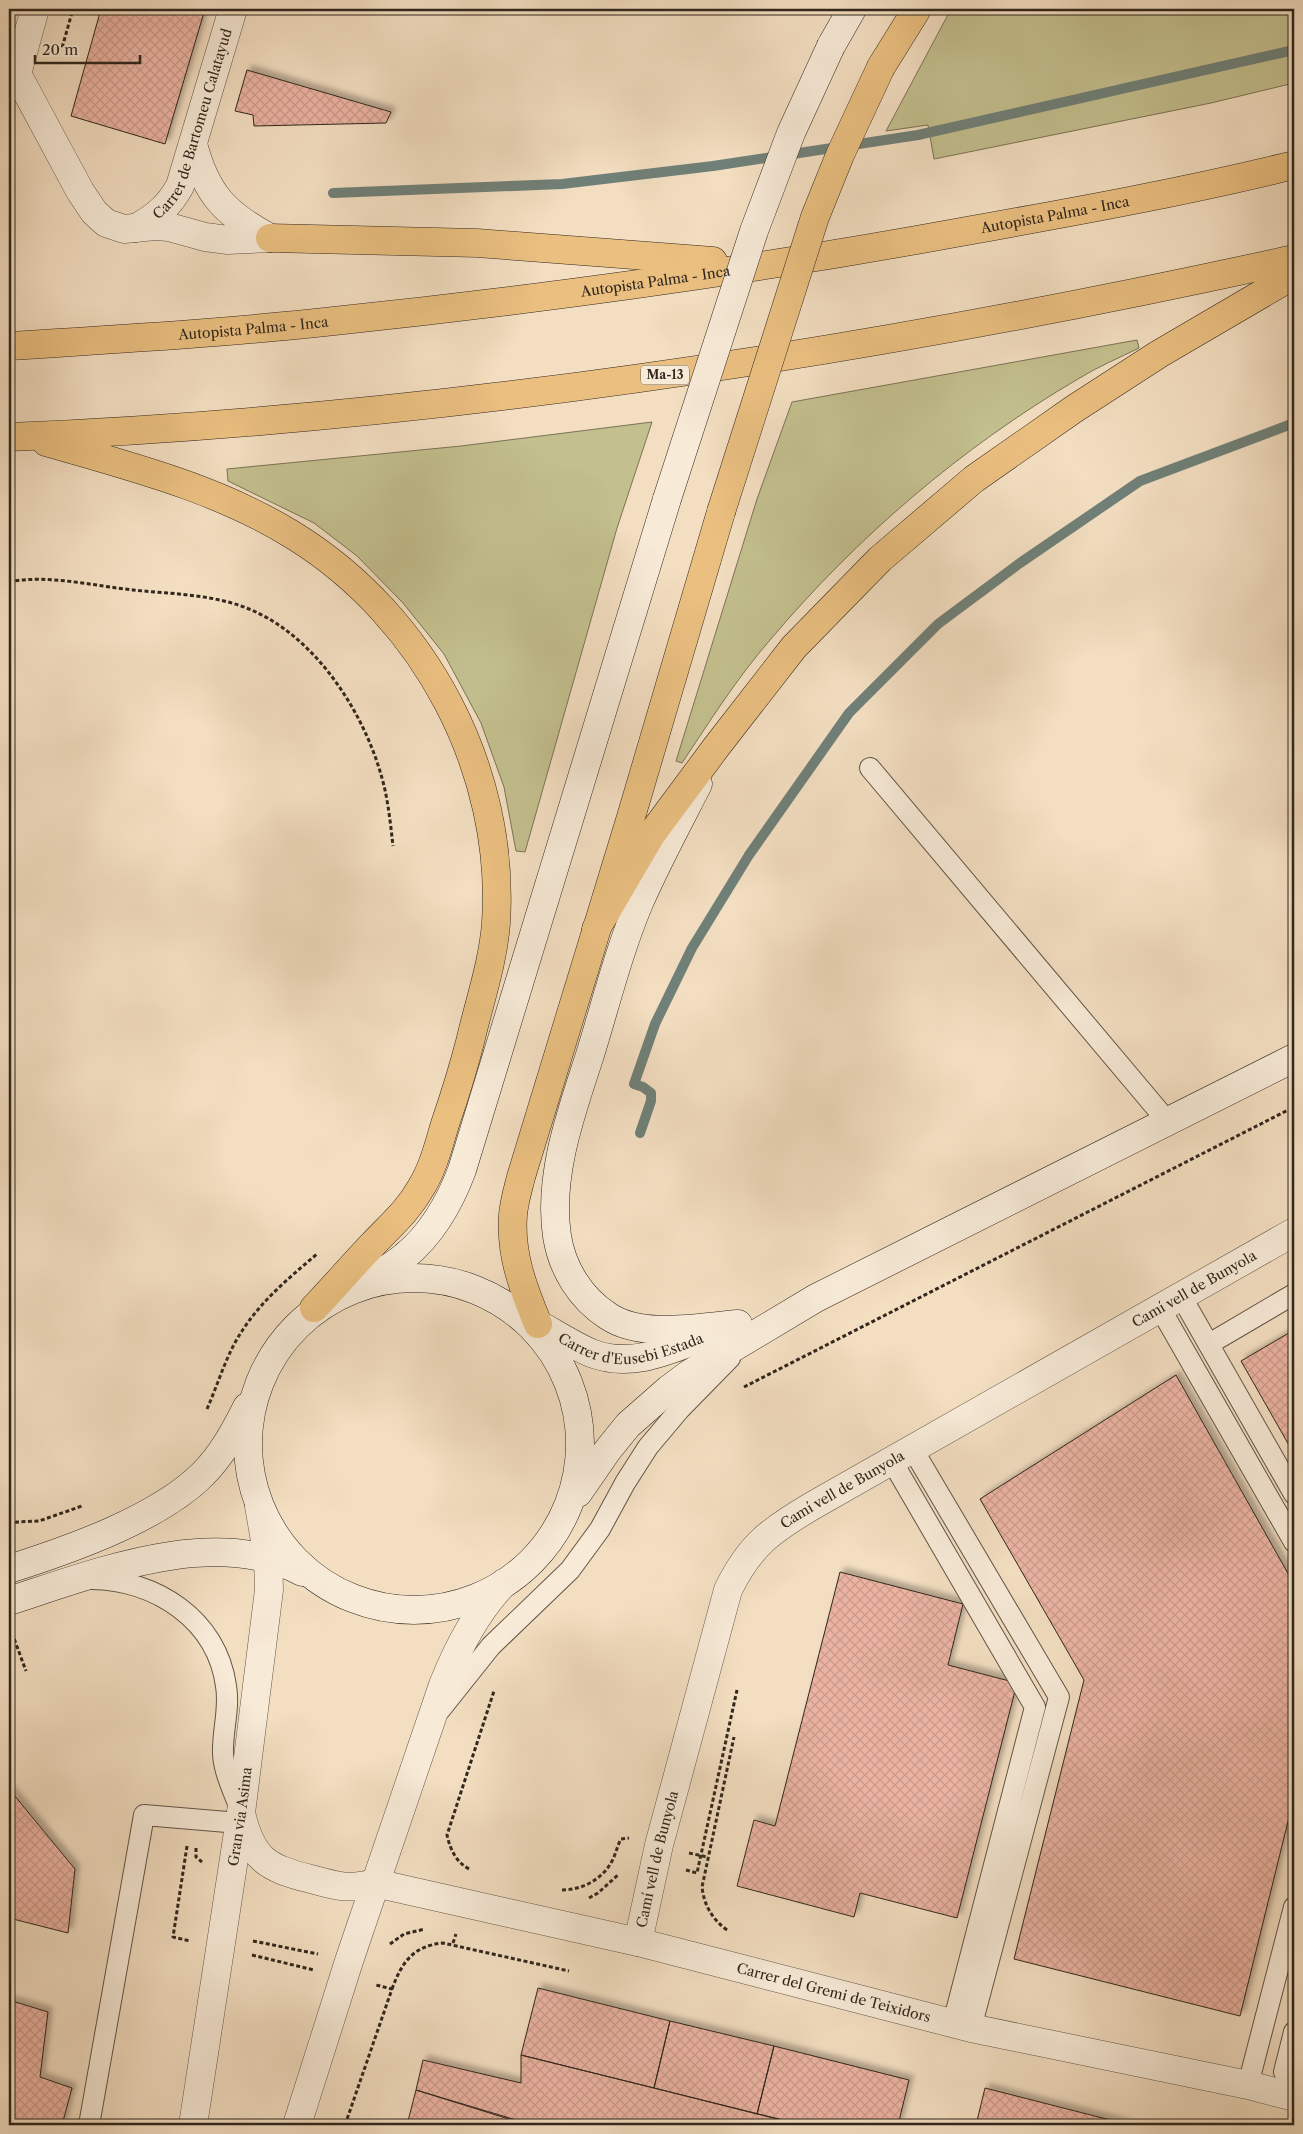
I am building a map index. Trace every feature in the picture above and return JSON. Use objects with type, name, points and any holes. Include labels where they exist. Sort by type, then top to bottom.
[{"type":"highway","points":[[543,1335],[517,1268],[513,1243],[513,1214],[521,1177],[721,512],[815,217],[840,155],[881,68],[917,9]]},
{"type":"highway","name":"Autopista Palma - Inca","points":[[9,346],[332,322],[498,303],[767,266],[1095,208],[1294,165]]},
{"type":"highway","points":[[270,238],[477,243],[767,266]]},
{"type":"highway","name":"Ma-13","points":[[18,437],[219,424],[389,409],[660,375],[816,352],[982,323],[1152,290],[1294,259]]},
{"type":"highway","points":[[596,929],[651,835],[717,746],[794,648],[880,559],[974,479],[1074,409],[1159,354],[1294,275]]},
{"type":"highway","points":[[18,437],[178,481],[266,519],[325,557],[347,574],[386,612],[419,656],[449,703],[477,769],[493,839],[496,924],[492,951],[465,1061],[432,1166],[414,1200],[406,1212],[376,1241],[314,1308]]},
{"type":"street","points":[[35,9],[13,67],[80,191],[94,212],[102,220],[115,227],[128,229],[169,227],[204,238],[228,240],[270,238]]},
{"type":"street","name":"Carrer de Bartomeu Calatayud","points":[[136,228],[150,220],[171,202],[180,186],[233,9]]},
{"type":"street","points":[[9,1569],[78,1544],[150,1512],[170,1501],[203,1474],[216,1459],[235,1430],[282,1342],[314,1308],[338,1294],[360,1286],[405,1256],[420,1242],[445,1208],[462,1170],[667,499],[754,231],[791,133],[831,46],[852,9]]},
{"type":"street","points":[[192,144],[205,181],[216,198],[245,224],[270,238]]},
{"type":"street","points":[[717,746],[639,904],[623,950],[569,1126],[556,1192],[556,1222],[560,1250],[574,1283],[594,1305],[609,1317],[630,1326],[670,1330],[744,1332]]},
{"type":"street","points":[[9,1601],[80,1578],[129,1565],[184,1555],[232,1553],[268,1558],[294,1568],[342,1595],[368,1604],[415,1608],[452,1606],[480,1596],[504,1583],[523,1569],[540,1550],[568,1506],[628,1425],[669,1388],[744,1332],[816,1298],[1294,1058]]},
{"type":"street","name":"Camí vell de Bunyola","points":[[638,1942],[657,1854],[728,1590],[745,1559],[771,1532],[812,1506],[1294,1232]]},
{"type":"street","name":"Carrer d'Eusebi Estada","points":[[360,1286],[398,1278],[428,1277],[456,1282],[484,1293],[507,1306],[543,1335],[591,1353],[618,1360],[631,1360],[744,1332]]},
{"type":"street","points":[[543,1335],[562,1370],[578,1427],[579,1474],[568,1506]]},
{"type":"street","points":[[259,1386],[248,1435],[247,1457],[259,1506],[279,1542],[317,1580]]},
{"type":"street","name":"Gran via Asima","points":[[193,2125],[240,1818],[269,1590],[268,1558],[259,1506]]},
{"type":"street","points":[[298,2125],[349,1961],[443,1685],[459,1648],[476,1617],[504,1583]]},
{"type":"street","points":[[240,1818],[255,1850],[263,1860],[281,1871],[341,1888],[357,1888],[375,1883]]},
{"type":"street","name":"Carrer del Gremi de Teixidors","points":[[375,1883],[475,1907],[638,1942],[962,2025],[1248,2085],[1288,2084]]},
{"type":"lane","points":[[870,768],[1168,1122]]},
{"type":"lane","points":[[1209,1344],[1294,1294]]},
{"type":"lane","points":[[1171,1302],[1209,1344],[1294,1494]]},
{"type":"lane","points":[[1171,1302],[1294,1542]]},
{"type":"lane","points":[[430,1723],[491,1646],[570,1570],[600,1529],[625,1483],[648,1447],[744,1332]]},
{"type":"lane","points":[[902,1455],[1034,1707],[962,2025]]},
{"type":"lane","points":[[80,1578],[109,1579],[162,1595],[188,1615],[211,1643],[226,1684],[228,1700],[223,1755],[240,1818],[199,1819],[144,1815],[89,2125]]},
{"type":"lane","points":[[1248,2085],[1294,1907]]},
{"type":"lane","points":[[1288,2084],[1294,2032]]},
{"type":"path","points":[[9,582],[45,580],[214,599],[248,609],[279,626],[296,638],[313,655],[341,688],[354,712],[375,761],[384,788],[393,846]]},
{"type":"path","points":[[737,1391],[917,1297],[1294,1106]]},
{"type":"path","points":[[204,1416],[241,1332],[262,1305],[283,1283],[322,1249]]},
{"type":"path","points":[[9,1525],[17,1522],[39,1520],[83,1506]]},
{"type":"path","points":[[12,1633],[26,1671]]},
{"type":"path","points":[[448,1933],[467,1937],[475,1907],[474,1872],[458,1860],[452,1852],[447,1835],[496,1682]]},
{"type":"path","points":[[558,1890],[579,1888],[598,1877],[611,1864],[618,1843],[624,1837],[697,1873],[738,1687]]},
{"type":"path","points":[[731,1932],[716,1921],[703,1899],[702,1887],[734,1737]]},
{"type":"path","points":[[199,1819],[196,1854],[205,1867]]},
{"type":"path","points":[[581,1900],[598,1893],[614,1880],[627,1858],[657,1854],[707,1857]]},
{"type":"path","points":[[453,1943],[455,1935],[475,1907]]},
{"type":"path","points":[[386,1950],[404,1934],[415,1930],[433,1929]]},
{"type":"path","points":[[222,1935],[349,1961]]},
{"type":"path","points":[[392,1989],[399,1972],[412,1955],[431,1944],[453,1943],[569,1971]]},
{"type":"shaded area","points":[[951,9],[1294,9],[1294,83],[1211,103],[934,159],[928,125],[886,131]]},
{"type":"shaded area","points":[[1137,340],[1139,348],[1085,375],[993,434],[913,496],[875,530],[803,602],[770,640],[735,685],[682,763],[676,761],[757,499],[792,402]]},
{"type":"shaded area","points":[[652,422],[617,528],[525,852],[516,851],[504,787],[481,723],[444,654],[403,603],[357,556],[314,523],[228,481],[227,469],[461,446]]},
{"type":"building","points":[[101,9],[205,9],[165,144],[71,116]]},
{"type":"building","points":[[247,70],[391,112],[386,123],[254,126],[253,115],[235,111]]},
{"type":"building","points":[[1294,1330],[1294,1454],[1241,1361]]},
{"type":"building","points":[[1176,1375],[1294,1584],[1294,1797],[1240,2016],[1014,1959],[1084,1680],[980,1499]]},
{"type":"building","points":[[840,1572],[963,1604],[948,1665],[1017,1683],[957,1918],[860,1893],[854,1917],[737,1886],[754,1820],[775,1826]]},
{"type":"building","points":[[9,1789],[75,1869],[68,1933],[9,1918]]},
{"type":"building","points":[[538,1988],[670,2021],[654,2088],[521,2055]]},
{"type":"building","points":[[9,2000],[48,2012],[40,2077],[72,2088],[62,2125],[9,2125]]},
{"type":"building","points":[[670,2021],[774,2046],[757,2114],[654,2088]]},
{"type":"building","points":[[774,2046],[909,2080],[898,2125],[803,2125],[757,2114]]},
{"type":"building","points":[[521,2055],[803,2125],[533,2125],[416,2090],[423,2060],[521,2083]]},
{"type":"building","points":[[985,2088],[1130,2125],[976,2125]]},
{"type":"building","points":[[416,2090],[512,2120],[510,2125],[407,2125]]},
{"type":"waterway","points":[[333,193],[562,184],[713,166],[918,135],[1294,50]]},
{"type":"waterway","points":[[640,1133],[651,1101],[651,1093],[643,1087],[634,1084],[655,1024],[692,948],[749,855],[849,713],[938,624],[1020,563],[1140,481],[1294,423]]}]
